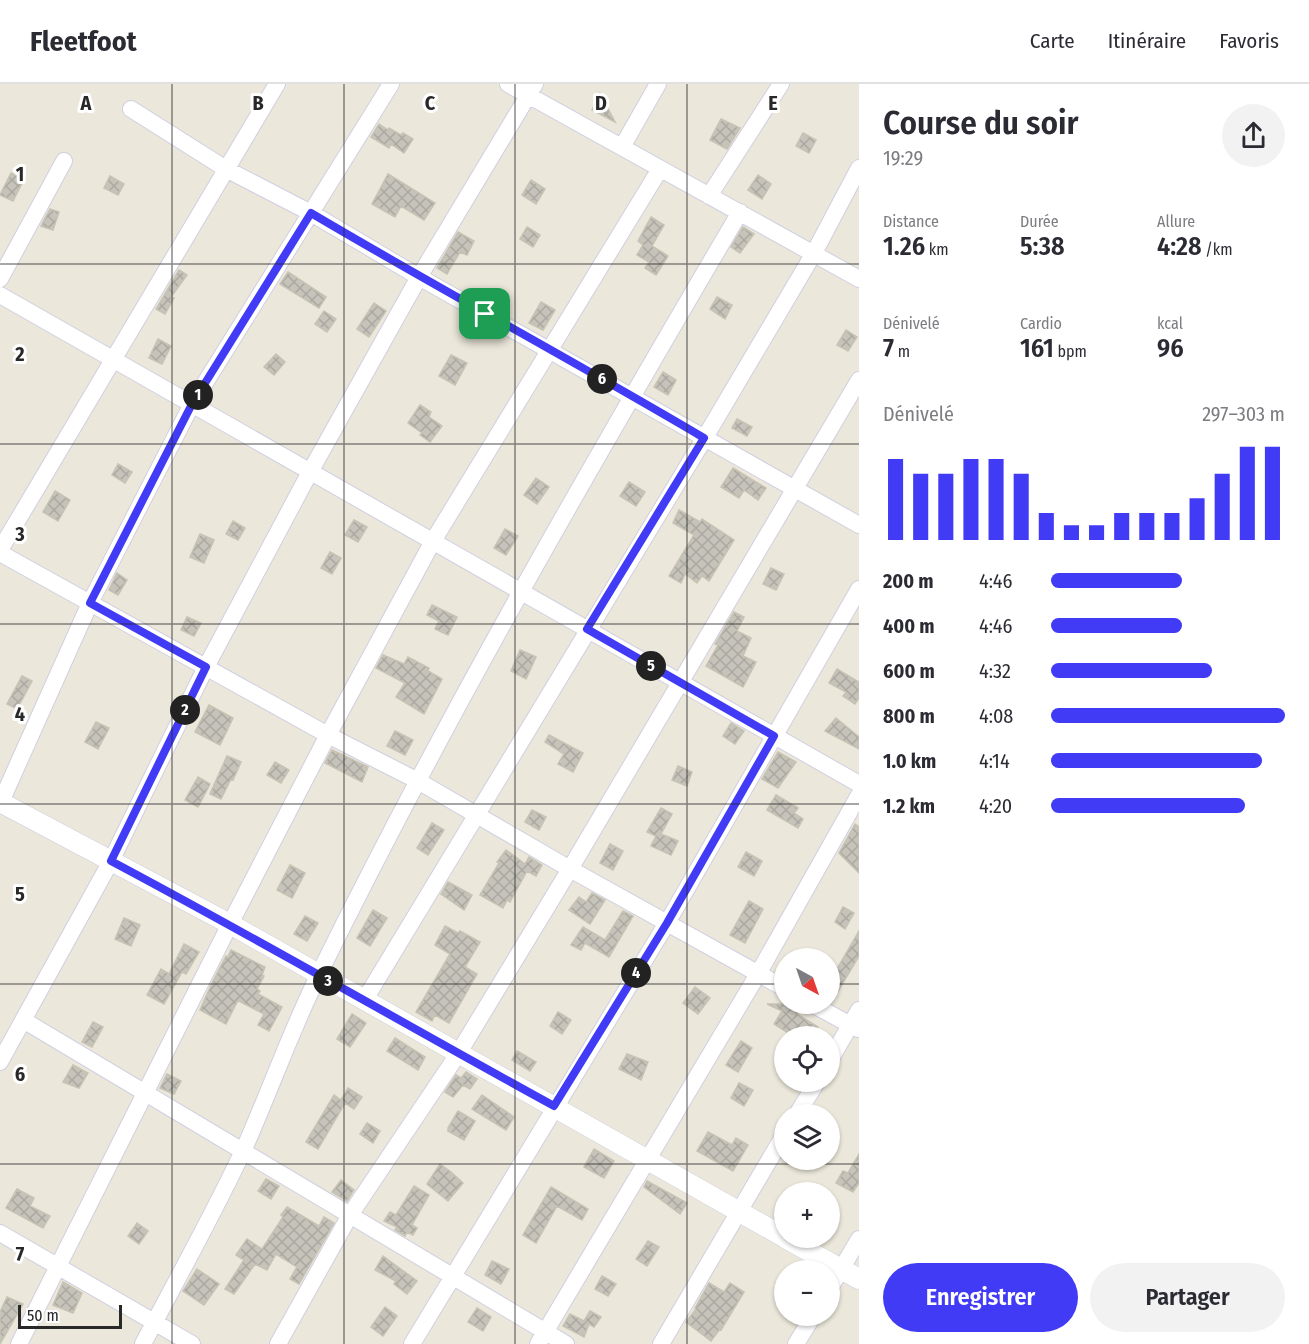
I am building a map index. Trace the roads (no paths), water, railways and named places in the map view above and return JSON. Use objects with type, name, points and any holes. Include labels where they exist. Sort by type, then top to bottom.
[{"type":"street","points":[[277,84],[0,551],[328,735],[418,781],[774,983]]},
{"type":"street","points":[[391,84],[192,404],[90,603],[0,802],[230,924],[774,1231]]},
{"type":"street","points":[[508,84],[532,90],[660,169],[859,279]]},
{"type":"street","points":[[622,147],[658,84]]},
{"type":"street","points":[[709,196],[781,84]]},
{"type":"street","points":[[0,1062],[111,861],[206,667],[310,472],[419,277],[532,90]]},
{"type":"street","points":[[131,110],[226,169],[311,213],[419,277],[859,525]]},
{"type":"street","points":[[0,279],[64,161]]},
{"type":"street","points":[[364,1001],[478,815],[587,629],[814,253],[859,168]]},
{"type":"street","points":[[19,1344],[230,924],[328,735],[433,542],[660,169]]},
{"type":"street","points":[[143,1344],[243,1151],[318,975],[418,781],[520,592],[740,212]]},
{"type":"street","points":[[0,295],[859,784]]},
{"type":"street","points":[[278,1344],[350,1215],[458,1054],[859,380]]},
{"type":"street","points":[[412,1344],[554,1106],[667,923],[859,589]]},
{"type":"street","points":[[542,1338],[646,1159],[758,974],[859,795]]},
{"type":"street","points":[[836,1014],[856,1022],[840,1045]]},
{"type":"street","points":[[23,1020],[453,1276],[542,1338],[566,1344]]},
{"type":"street","points":[[661,1344],[774,1152]]},
{"type":"street","points":[[0,1233],[192,1344]]},
{"type":"street","points":[[841,1269],[859,1239]]},
{"type":"street","points":[[804,1248],[859,1279]]},
{"type":"street","points":[[796,1344],[807,1326]]}]
